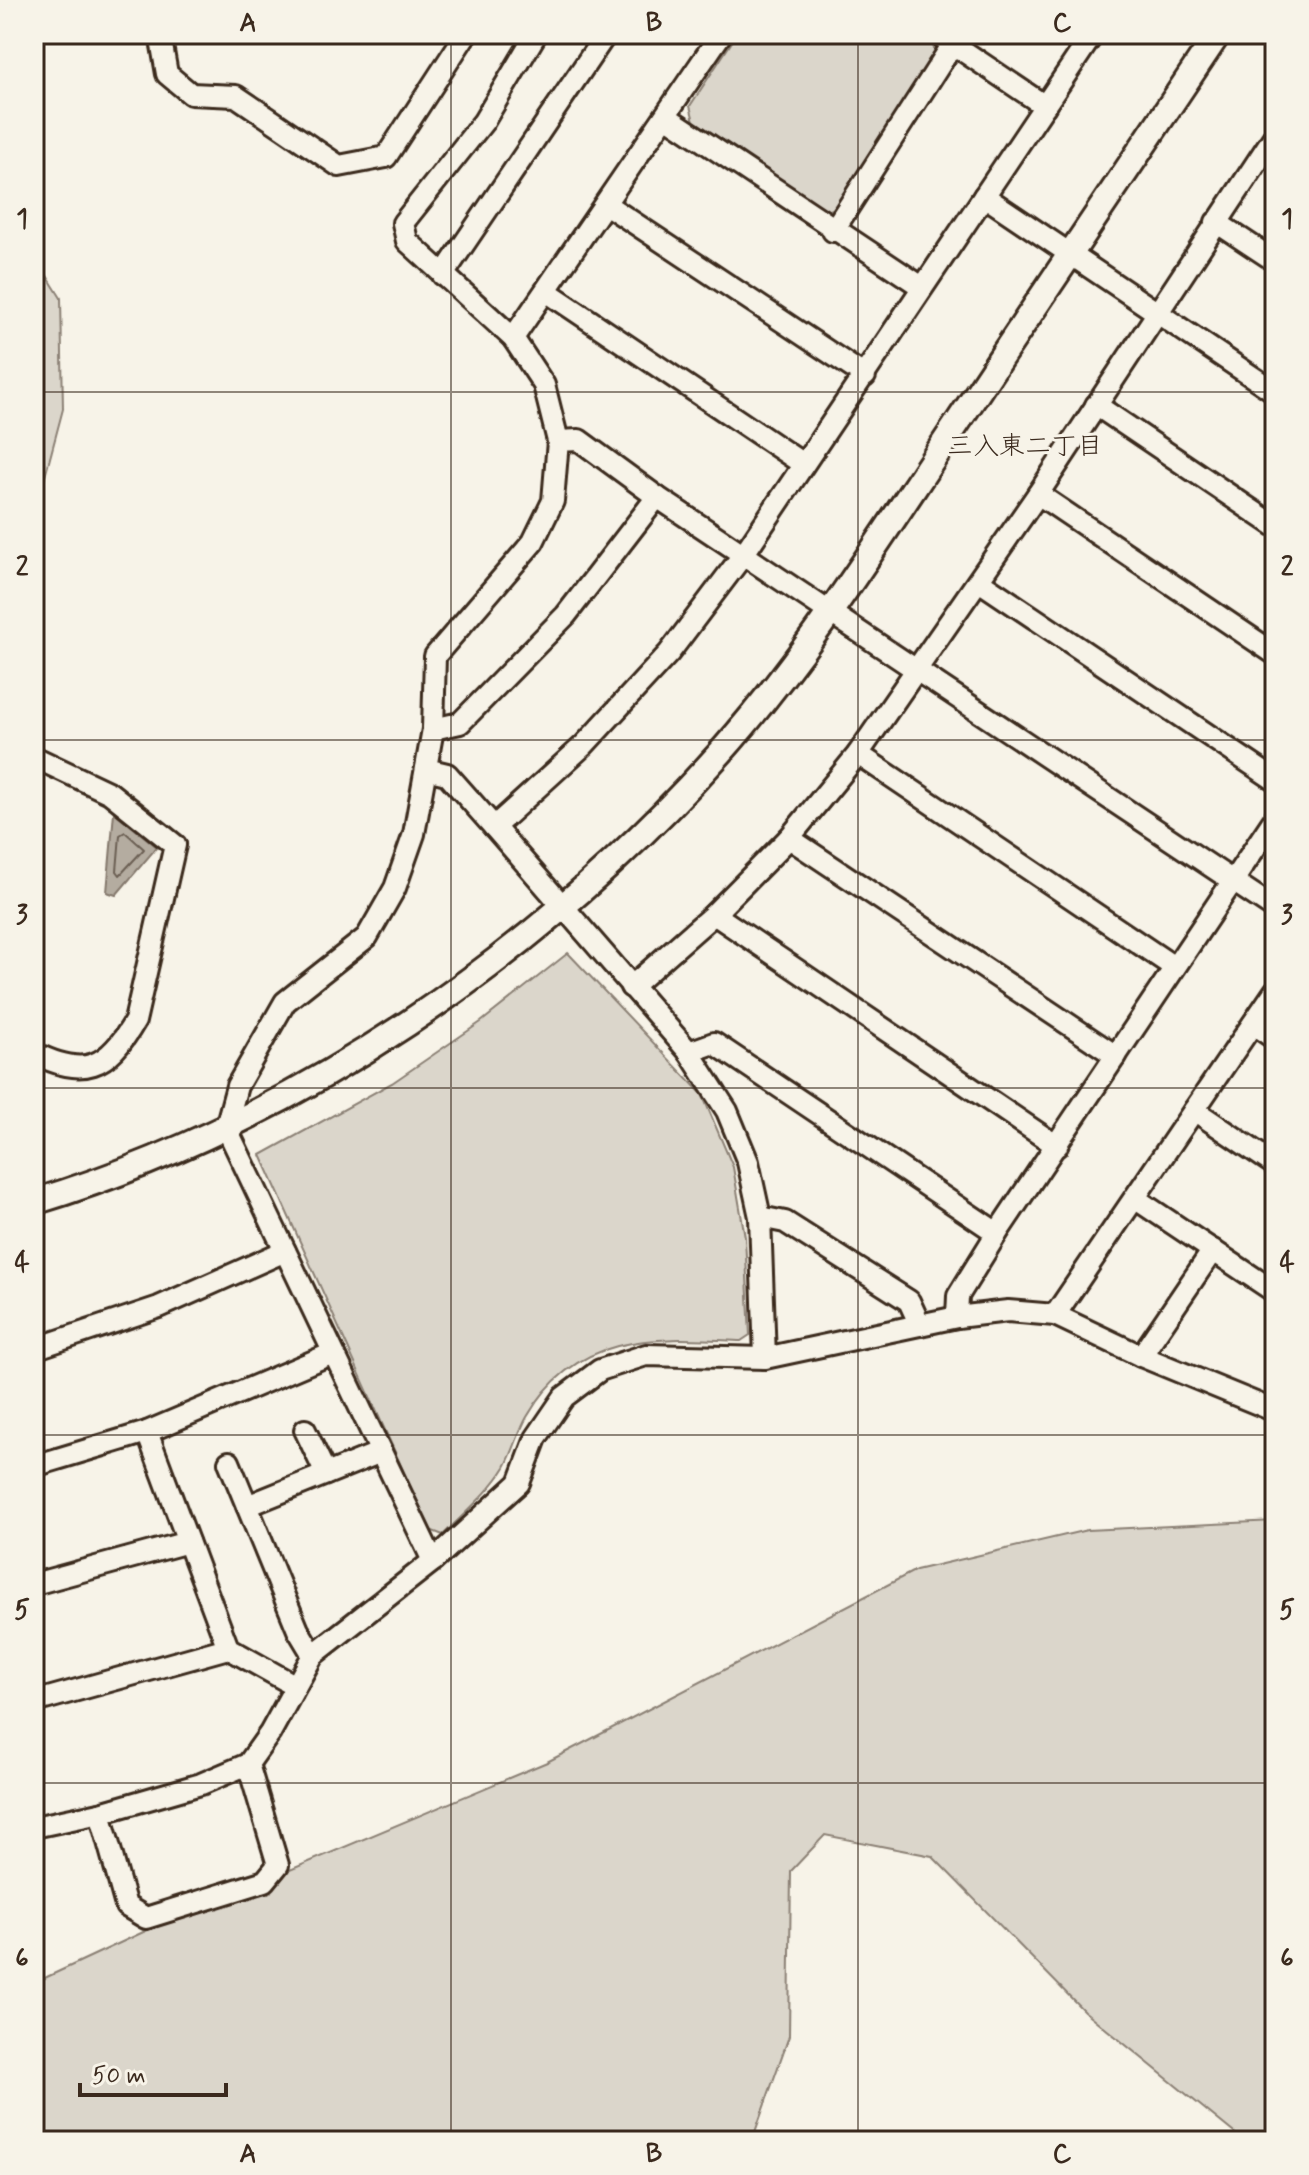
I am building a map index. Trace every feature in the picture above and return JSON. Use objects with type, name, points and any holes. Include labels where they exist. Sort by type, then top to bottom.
[{"type":"street","points":[[160,34],[167,74],[191,94],[236,96],[339,166],[386,157],[466,34]]},
{"type":"street","points":[[433,1561],[226,1127],[237,1086],[285,1002],[367,937],[395,888],[414,834],[433,729],[435,656],[533,542],[553,501],[558,441],[544,385],[513,338],[407,241],[403,223],[484,121],[536,34]]},
{"type":"street","points":[[443,275],[606,34]]},
{"type":"street","points":[[513,338],[607,205],[721,34]]},
{"type":"street","points":[[494,827],[584,745],[669,653],[743,555],[1093,34]]},
{"type":"street","points":[[34,1202],[226,1127],[310,1083],[396,1029],[562,909],[655,822],[723,750],[832,611],[1218,34]]},
{"type":"street","points":[[833,231],[946,39],[1045,106]]},
{"type":"street","points":[[667,117],[833,231],[922,287]]},
{"type":"street","points":[[631,987],[714,914],[789,838],[858,754],[1038,494],[1275,135]]},
{"type":"street","points":[[984,196],[1275,392]]},
{"type":"street","points":[[607,205],[865,376]]},
{"type":"street","points":[[1216,222],[1275,261]]},
{"type":"street","points":[[546,291],[803,464]]},
{"type":"street","points":[[1096,405],[1275,526]]},
{"type":"street","points":[[558,441],[579,440],[743,555],[832,611],[1275,909]]},
{"type":"street","points":[[1038,494],[1275,654]]},
{"type":"street","points":[[433,729],[460,723],[566,615],[657,497]]},
{"type":"street","points":[[979,581],[1275,780]]},
{"type":"street","points":[[858,754],[1174,967]]},
{"type":"street","points":[[34,757],[110,793],[175,845],[135,1021],[123,1042],[101,1062],[84,1069],[54,1063],[34,1053]]},
{"type":"street","points":[[426,769],[447,774],[494,827],[689,1052],[727,1111],[748,1162],[760,1217],[765,1358]]},
{"type":"street","points":[[957,1317],[958,1296],[997,1233],[1275,818]]},
{"type":"street","points":[[789,838],[1116,1056]]},
{"type":"street","points":[[714,914],[1057,1146]]},
{"type":"street","points":[[1055,1315],[1275,991]]},
{"type":"street","points":[[1253,1024],[1275,1039]]},
{"type":"street","points":[[689,1052],[714,1043],[997,1233]]},
{"type":"street","points":[[1194,1110],[1275,1165]]},
{"type":"street","points":[[1136,1199],[1275,1292]]},
{"type":"street","points":[[760,1217],[785,1222],[909,1301],[920,1325]]},
{"type":"street","points":[[1141,1356],[1213,1250]]},
{"type":"street","points":[[34,1349],[159,1307],[285,1251]]},
{"type":"street","points":[[34,1827],[100,1813],[201,1784],[248,1764],[270,1733],[313,1655],[433,1561],[519,1483],[536,1438],[564,1397],[600,1370],[646,1355],[765,1358],[957,1317],[1008,1311],[1055,1315],[1141,1356],[1275,1411]]},
{"type":"street","points":[[34,1466],[147,1432],[333,1353]]},
{"type":"street","points":[[305,1430],[326,1474]]},
{"type":"street","points":[[147,1432],[228,1648],[294,1685]]},
{"type":"street","points":[[247,1506],[381,1452]]},
{"type":"street","points":[[229,1462],[298,1630],[313,1655]]},
{"type":"street","points":[[34,1584],[188,1542]]},
{"type":"street","points":[[34,1702],[228,1648]]},
{"type":"street","points":[[100,1813],[126,1906],[146,1918],[265,1881],[278,1865],[248,1764]]},
{"type":"shaded area","points":[[737,34],[918,34],[932,43],[937,58],[836,208],[823,212],[694,121],[690,106]]},
{"type":"shaded area","points":[[34,255],[61,298],[63,409],[34,518]]},
{"type":"shaded area","points":[[568,953],[702,1094],[733,1167],[745,1237],[750,1335],[741,1341],[678,1339],[620,1345],[594,1354],[569,1368],[547,1389],[527,1417],[499,1476],[443,1535],[430,1530],[261,1155],[392,1083],[481,1022]]},
{"type":"shaded area","points":[[1275,1521],[1275,2141],[1244,2141],[1084,2011],[932,1856],[825,1835],[791,1871],[789,2036],[755,2132],[738,2141],[34,2141],[34,1983],[152,1928],[547,1762],[916,1570],[1087,1530]]},
{"type":"water","points":[[114,812],[157,847],[116,895],[107,892]]},
{"type":"district","name":"三入東二丁目","points":[[1025,447]]}]
